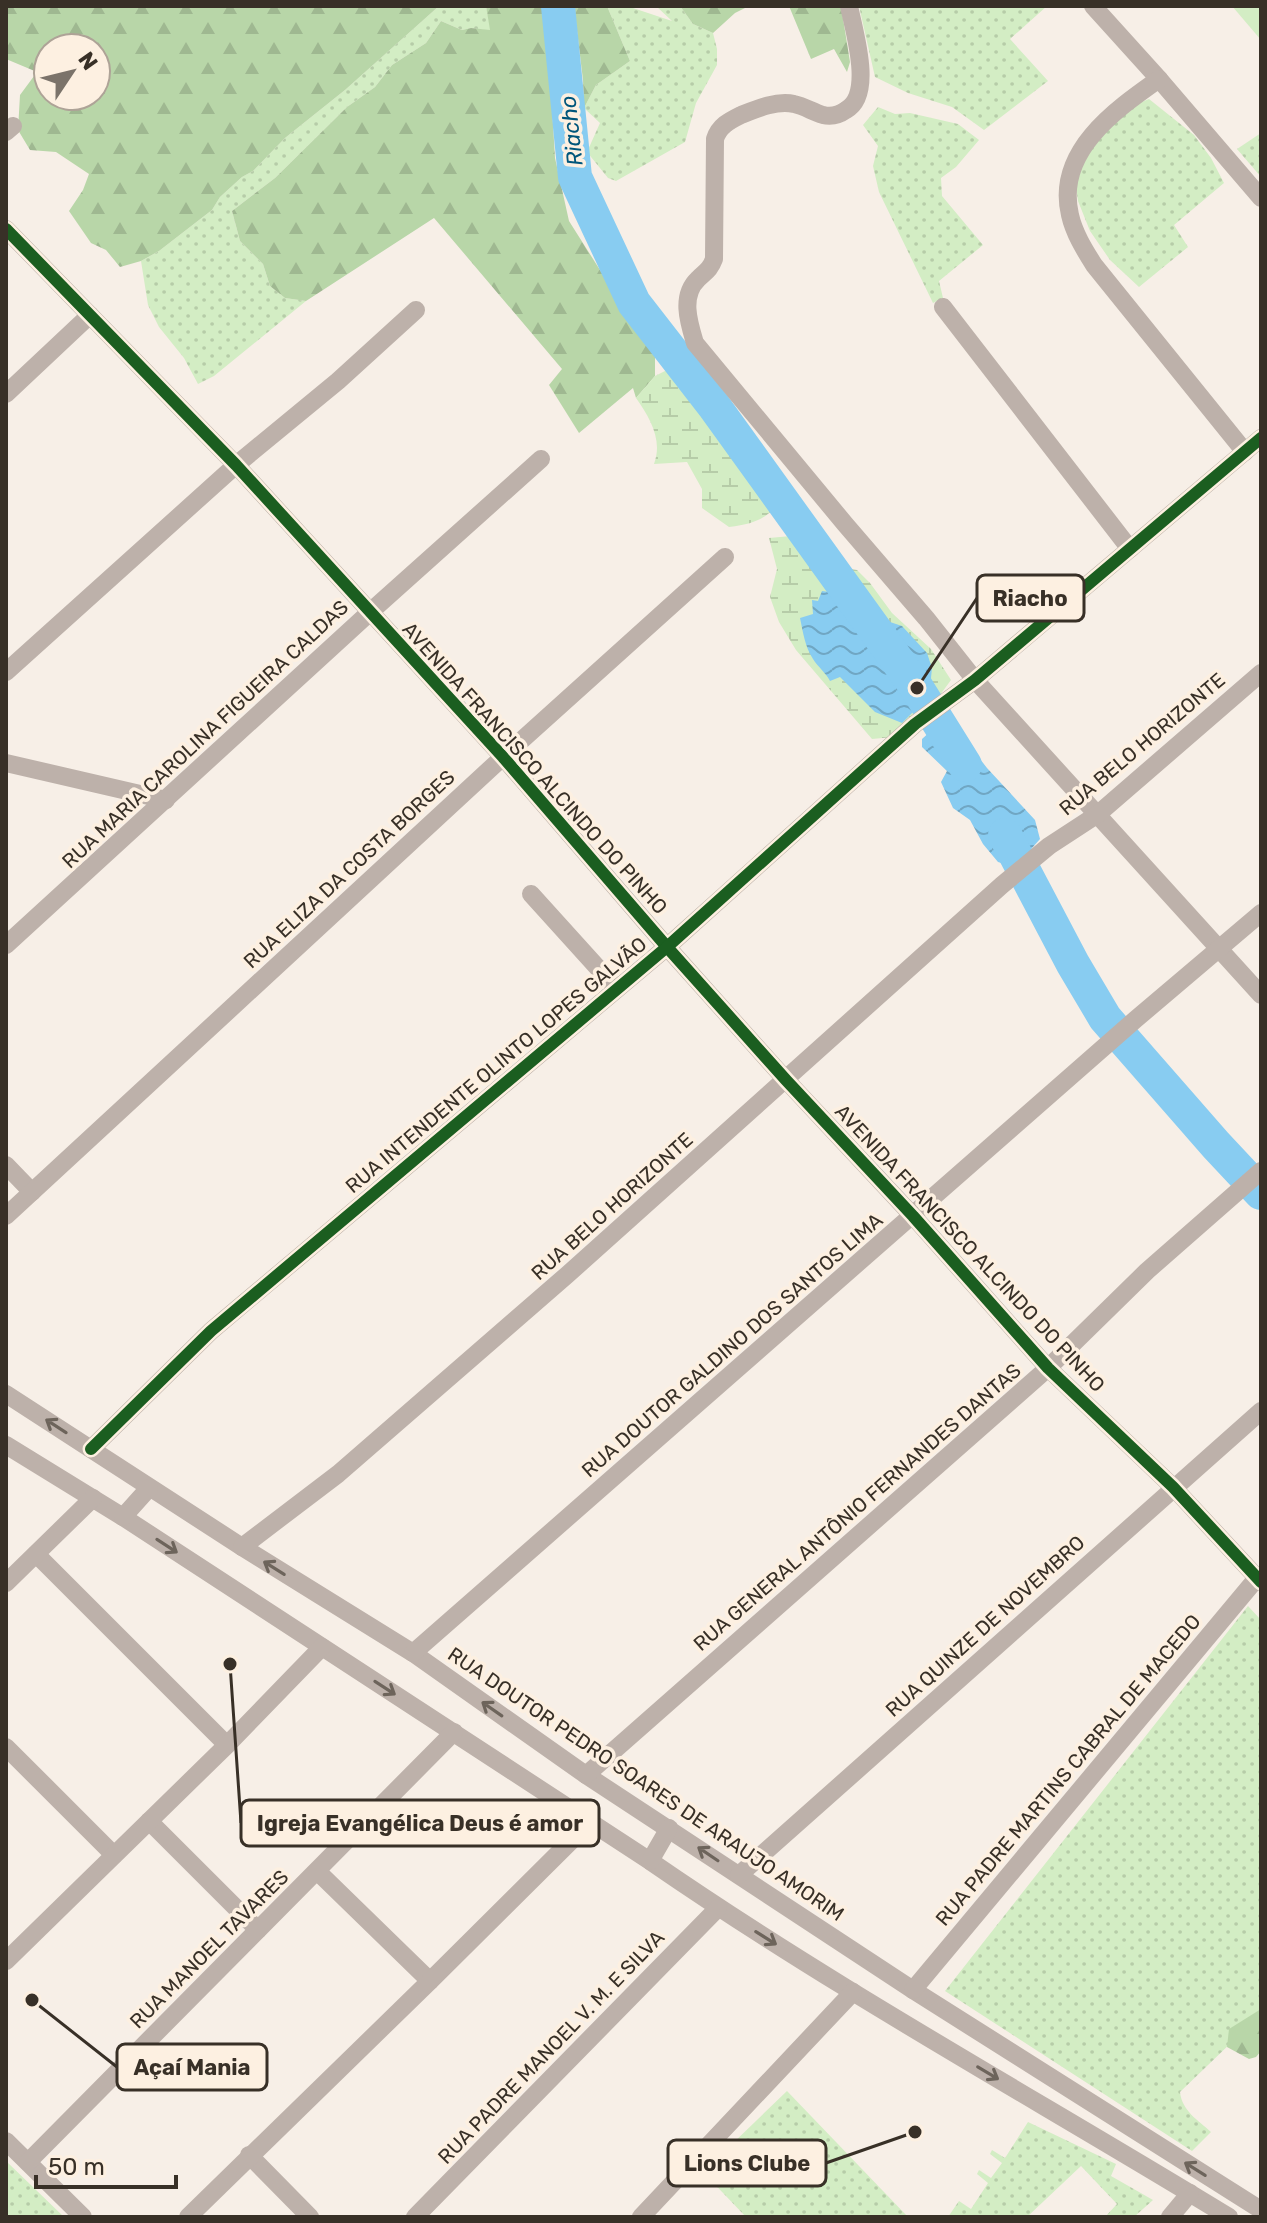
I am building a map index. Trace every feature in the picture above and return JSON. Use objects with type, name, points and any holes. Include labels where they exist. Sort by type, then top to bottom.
[{"type":"street","points":[[849,6],[861,87],[852,107],[826,116],[795,104],[777,104],[752,110],[729,121],[716,133],[714,259],[711,268],[691,288],[688,300],[687,315],[695,343],[975,680],[1261,995]]},
{"type":"street","points":[[1093,6],[1261,198]]},
{"type":"street","points":[[1159,79],[1098,127],[1084,147],[1073,166],[1067,191],[1069,213],[1077,236],[1094,265],[1245,452]]},
{"type":"street","name":"AVENIDA FRANCISCO ALCINDO DO PINHO","points":[[6,229],[236,465],[503,757],[667,947],[1048,1368],[1173,1487],[1259,1580]]},
{"type":"street","points":[[943,307],[1130,549]]},
{"type":"street","points":[[6,672],[236,465],[338,381],[416,310]]},
{"type":"street","points":[[6,394],[90,315]]},
{"type":"street","name":"RUA INTENDENTE OLINTO LOPES GALVÃO","points":[[91,1449],[211,1331],[667,947],[915,724],[975,680],[1261,438]]},
{"type":"street","name":"RUA MARIA CAROLINA FIGUEIRA CALDAS","points":[[6,945],[541,459]]},
{"type":"street","name":"RUA ELIZA DA COSTA BORGES","points":[[6,1216],[503,757],[725,557]]},
{"type":"street","name":"RUA BELO HORIZONTE","points":[[242,1547],[338,1474],[567,1275],[1002,885],[1049,846],[1098,814],[1261,673]]},
{"type":"street","points":[[6,763],[166,800]]},
{"type":"street","points":[[531,894],[616,988]]},
{"type":"street","name":"RUA DOUTOR GALDINO DOS SANTOS LIMA","points":[[413,1653],[1106,1044],[1261,913]]},
{"type":"street","points":[[6,1165],[32,1192]]},
{"type":"street","name":"RUA GENERAL ANTÔNIO FERNANDES DANTAS","points":[[586,1775],[1048,1368],[1147,1271],[1261,1171]]},
{"type":"street","name":"RUA DOUTOR PEDRO SOARES DE ARAUJO AMORIM","points":[[6,1394],[149,1488],[413,1653],[586,1775],[913,1990],[1261,2210]]},
{"type":"street","name":"RUA QUINZE DE NOVEMBRO","points":[[739,1875],[1261,1411]]},
{"type":"street","points":[[6,1445],[123,1517],[454,1732],[718,1908],[1229,2217]]},
{"type":"street","points":[[123,1517],[149,1488]]},
{"type":"street","points":[[6,1583],[93,1498]]},
{"type":"street","points":[[36,1554],[227,1745]]},
{"type":"street","name":"RUA PADRE MARTINS CABRAL DE MACEDO","points":[[913,1990],[1259,1580]]},
{"type":"street","points":[[6,1961],[227,1745],[322,1647]]},
{"type":"street","name":"RUA MANOEL TAVARES","points":[[28,2162],[454,1732]]},
{"type":"street","points":[[6,1747],[114,1855]]},
{"type":"street","points":[[149,1821],[258,1930]]},
{"type":"street","points":[[188,2217],[590,1822]]},
{"type":"street","points":[[650,1861],[669,1828]]},
{"type":"street","points":[[317,1871],[430,1981]]},
{"type":"street","name":"RUA PADRE MANOEL V. M. E SILVA","points":[[415,2217],[718,1908]]},
{"type":"street","points":[[641,2217],[853,1992]]},
{"type":"street","points":[[6,2141],[83,2217]]},
{"type":"street","points":[[249,2155],[310,2217]]},
{"type":"street","points":[[1170,2217],[1190,2193]]},
{"type":"green space","points":[[6,6],[439,6],[345,90],[285,138],[253,171],[220,197],[212,210],[159,251],[141,261],[120,267],[106,250],[91,243],[69,211],[89,174],[56,152],[30,150],[18,130],[20,95],[32,79],[32,112],[112,112],[112,32],[32,32],[32,70],[6,59]]},
{"type":"green space","points":[[439,6],[486,6],[491,31],[462,30],[441,21],[426,43],[392,65],[375,87],[347,107],[275,178],[232,211],[240,241],[263,264],[270,286],[285,298],[306,301],[214,376],[198,384],[184,358],[159,327],[148,305],[141,261],[212,210],[220,197],[253,171],[285,138],[345,90]]},
{"type":"green space","points":[[486,6],[546,6],[555,158],[569,221],[655,357],[655,376],[636,398],[633,388],[579,433],[549,385],[562,369],[434,218],[306,301],[285,298],[270,286],[263,264],[240,241],[232,211],[275,178],[347,107],[375,87],[392,65],[426,43],[441,21],[462,30],[490,30]]},
{"type":"green space","points":[[574,6],[607,6],[630,61],[596,85],[584,108],[583,80]]},
{"type":"green space","points":[[607,6],[627,6],[672,21],[656,6],[680,6],[693,24],[713,33],[717,49],[717,65],[696,103],[685,142],[616,181],[608,178],[587,152],[600,123],[584,108],[596,85],[630,61]]},
{"type":"green space","points":[[680,6],[749,6],[735,13],[713,33],[693,24]]},
{"type":"green space","points":[[789,6],[841,6],[850,62],[847,72],[834,49],[811,59]]},
{"type":"green space","points":[[859,6],[1047,6],[1010,39],[1048,81],[984,130],[952,107],[908,93],[875,77]]},
{"type":"green space","points":[[1232,6],[1261,6],[1261,40]]},
{"type":"green space","points":[[1149,99],[1194,135],[1224,183],[1174,225],[1188,247],[1139,287],[1110,260],[1090,231],[1078,201],[1075,180],[1100,133],[1134,105]]},
{"type":"green space","points":[[878,107],[895,114],[910,113],[958,124],[979,140],[956,167],[941,178],[942,196],[983,245],[939,281],[943,298],[933,303],[879,192],[873,166],[878,146],[863,125]]},
{"type":"green space","points":[[1261,133],[1261,177],[1237,149]]},
{"type":"green space","points":[[689,359],[792,489],[759,520],[729,527],[702,508],[702,489],[687,462],[654,464],[656,438],[636,398],[655,376]]},
{"type":"green space","points":[[791,536],[813,563],[857,570],[892,613],[931,649],[951,680],[940,695],[893,737],[872,739],[796,650],[779,622],[770,597],[777,569],[769,538]]},
{"type":"green space","points":[[1248,1606],[1261,1620],[1261,2014],[1180,2092],[1187,2110],[1211,2132],[1192,2151],[945,1991]]},
{"type":"green space","points":[[1261,2009],[1261,2051],[1249,2059],[1227,2047],[1229,2029]]},
{"type":"green space","points":[[787,2091],[908,2217],[746,2217],[703,2172]]},
{"type":"green space","points":[[1028,2122],[1116,2164],[1111,2176],[1153,2200],[1134,2217],[1105,2217],[1117,2204],[1081,2166],[1027,2217],[948,2217],[959,2201],[971,2209],[988,2183],[977,2174],[979,2170],[991,2178],[1002,2163],[990,2154],[992,2150],[1005,2158]]},
{"type":"green space","points":[[6,2161],[64,2217],[6,2217]]},
{"type":"water","points":[[822,591],[844,594],[871,609],[877,618],[883,614],[890,622],[902,626],[927,653],[932,668],[930,688],[902,723],[875,712],[840,677],[830,681],[813,659],[800,618],[813,614],[812,600],[818,601]]},
{"type":"water","points":[[945,725],[960,733],[987,768],[1035,820],[1040,839],[1011,866],[998,862],[983,844],[970,820],[953,808],[941,782],[947,771],[922,747],[922,739],[932,730]]},
{"type":"waterway","name":"Riacho","points":[[558,6],[575,177],[634,303],[714,406],[917,688],[965,765]]},
{"type":"waterway","name":"Riacho","points":[[1005,835],[1105,1018],[1261,1193]]},
{"type":"cycle path","points":[[6,229],[236,465],[503,757],[667,947],[1048,1368],[1173,1487],[1261,1582]]},
{"type":"cycle path","points":[[91,1449],[211,1331],[667,947],[915,724],[975,680],[1261,438]]},
{"type":"place","name":"Riacho","points":[[917,688]]},
{"type":"place","name":"Igreja Evangélica Deus é amor","points":[[230,1664]]},
{"type":"place","name":"Açaí Mania","points":[[32,2000]]},
{"type":"place","name":"Lions Clube","points":[[915,2132]]}]
